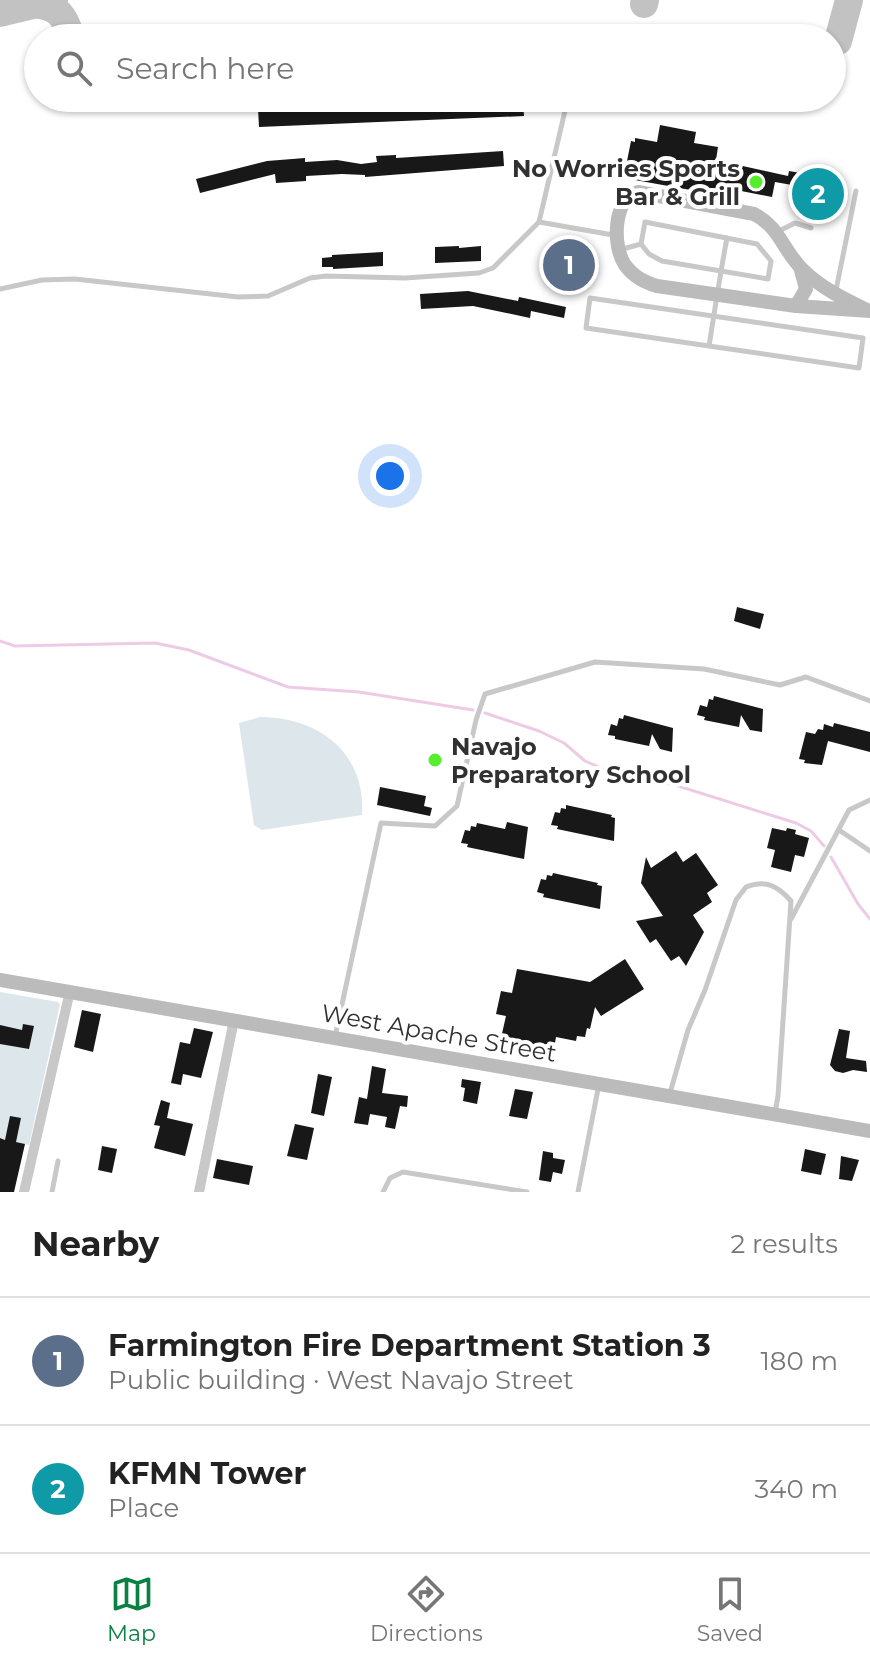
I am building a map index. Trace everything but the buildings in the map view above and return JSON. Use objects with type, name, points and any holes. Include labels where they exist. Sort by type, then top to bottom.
[{"type":"main road","points":[[796,306],[806,289],[800,268],[769,221],[754,214],[638,192],[629,194],[623,201],[617,243],[623,262],[642,281],[657,286],[796,306],[868,311]]},
{"type":"main road","points":[[800,268],[835,294],[868,311]]},
{"type":"main road","name":"West Apache Street","points":[[0,980],[870,1131]]},
{"type":"street","points":[[24,1192],[70,991]]},
{"type":"street","points":[[199,1192],[234,1020]]},
{"type":"lane","points":[[0,289],[42,280],[75,279],[176,292],[268,296],[310,278],[326,276],[405,278],[479,273],[493,268],[539,222],[565,112]]},
{"type":"lane","points":[[831,310],[856,191]]},
{"type":"lane","points":[[539,222],[617,243],[641,244],[649,254],[662,261],[768,279],[771,261],[757,244],[645,222],[641,244]]},
{"type":"lane","points":[[777,233],[795,223],[811,228]]},
{"type":"lane","points":[[709,346],[727,238]]},
{"type":"lane","points":[[590,298],[863,338],[859,368],[709,346],[586,328],[590,298]]},
{"type":"lane","points":[[335,1038],[381,823],[435,826],[457,806],[476,720],[485,694],[595,662],[704,669],[780,685],[806,677],[870,701]]},
{"type":"lane","points":[[790,921],[849,810],[870,800]]},
{"type":"lane","points":[[839,830],[870,851]]},
{"type":"lane","points":[[669,1096],[688,1030],[740,892],[752,884],[774,886],[791,901],[775,1114]]},
{"type":"lane","points":[[578,1192],[599,1083]]},
{"type":"lane","points":[[52,1192],[58,1161]]},
{"type":"lane","points":[[383,1192],[390,1178],[403,1172],[527,1192]]},
{"type":"shaded area","points":[[260,717],[301,723],[334,742],[347,756],[356,773],[362,815],[262,830],[254,825],[239,723]]},
{"type":"shaded area","points":[[0,992],[60,1004],[29,1145],[0,1138]]},
{"type":"waterway","points":[[0,641],[15,646],[155,643],[189,650],[288,687],[359,692],[473,710]]},
{"type":"waterway","points":[[485,713],[539,731],[564,743],[585,761],[603,769],[675,785],[796,823],[811,831],[824,846]]},
{"type":"waterway","points":[[831,857],[870,919]]},
{"type":"taxiway","points":[[0,13],[54,0]]},
{"type":"taxiway","points":[[644,4],[645,0]]},
{"type":"taxiway","points":[[843,24],[849,0]]},
{"type":"taxiway","points":[[35,4],[55,10],[66,24]]},
{"type":"place","name":"No Worries Sports Bar & Grill","points":[[756,182]]},
{"type":"place","name":"KFMN Tower","points":[[818,194]]},
{"type":"place","name":"Farmington Fire Department Station 3","points":[[569,265]]},
{"type":"place","name":"Navajo Preparatory School","points":[[435,760]]}]
